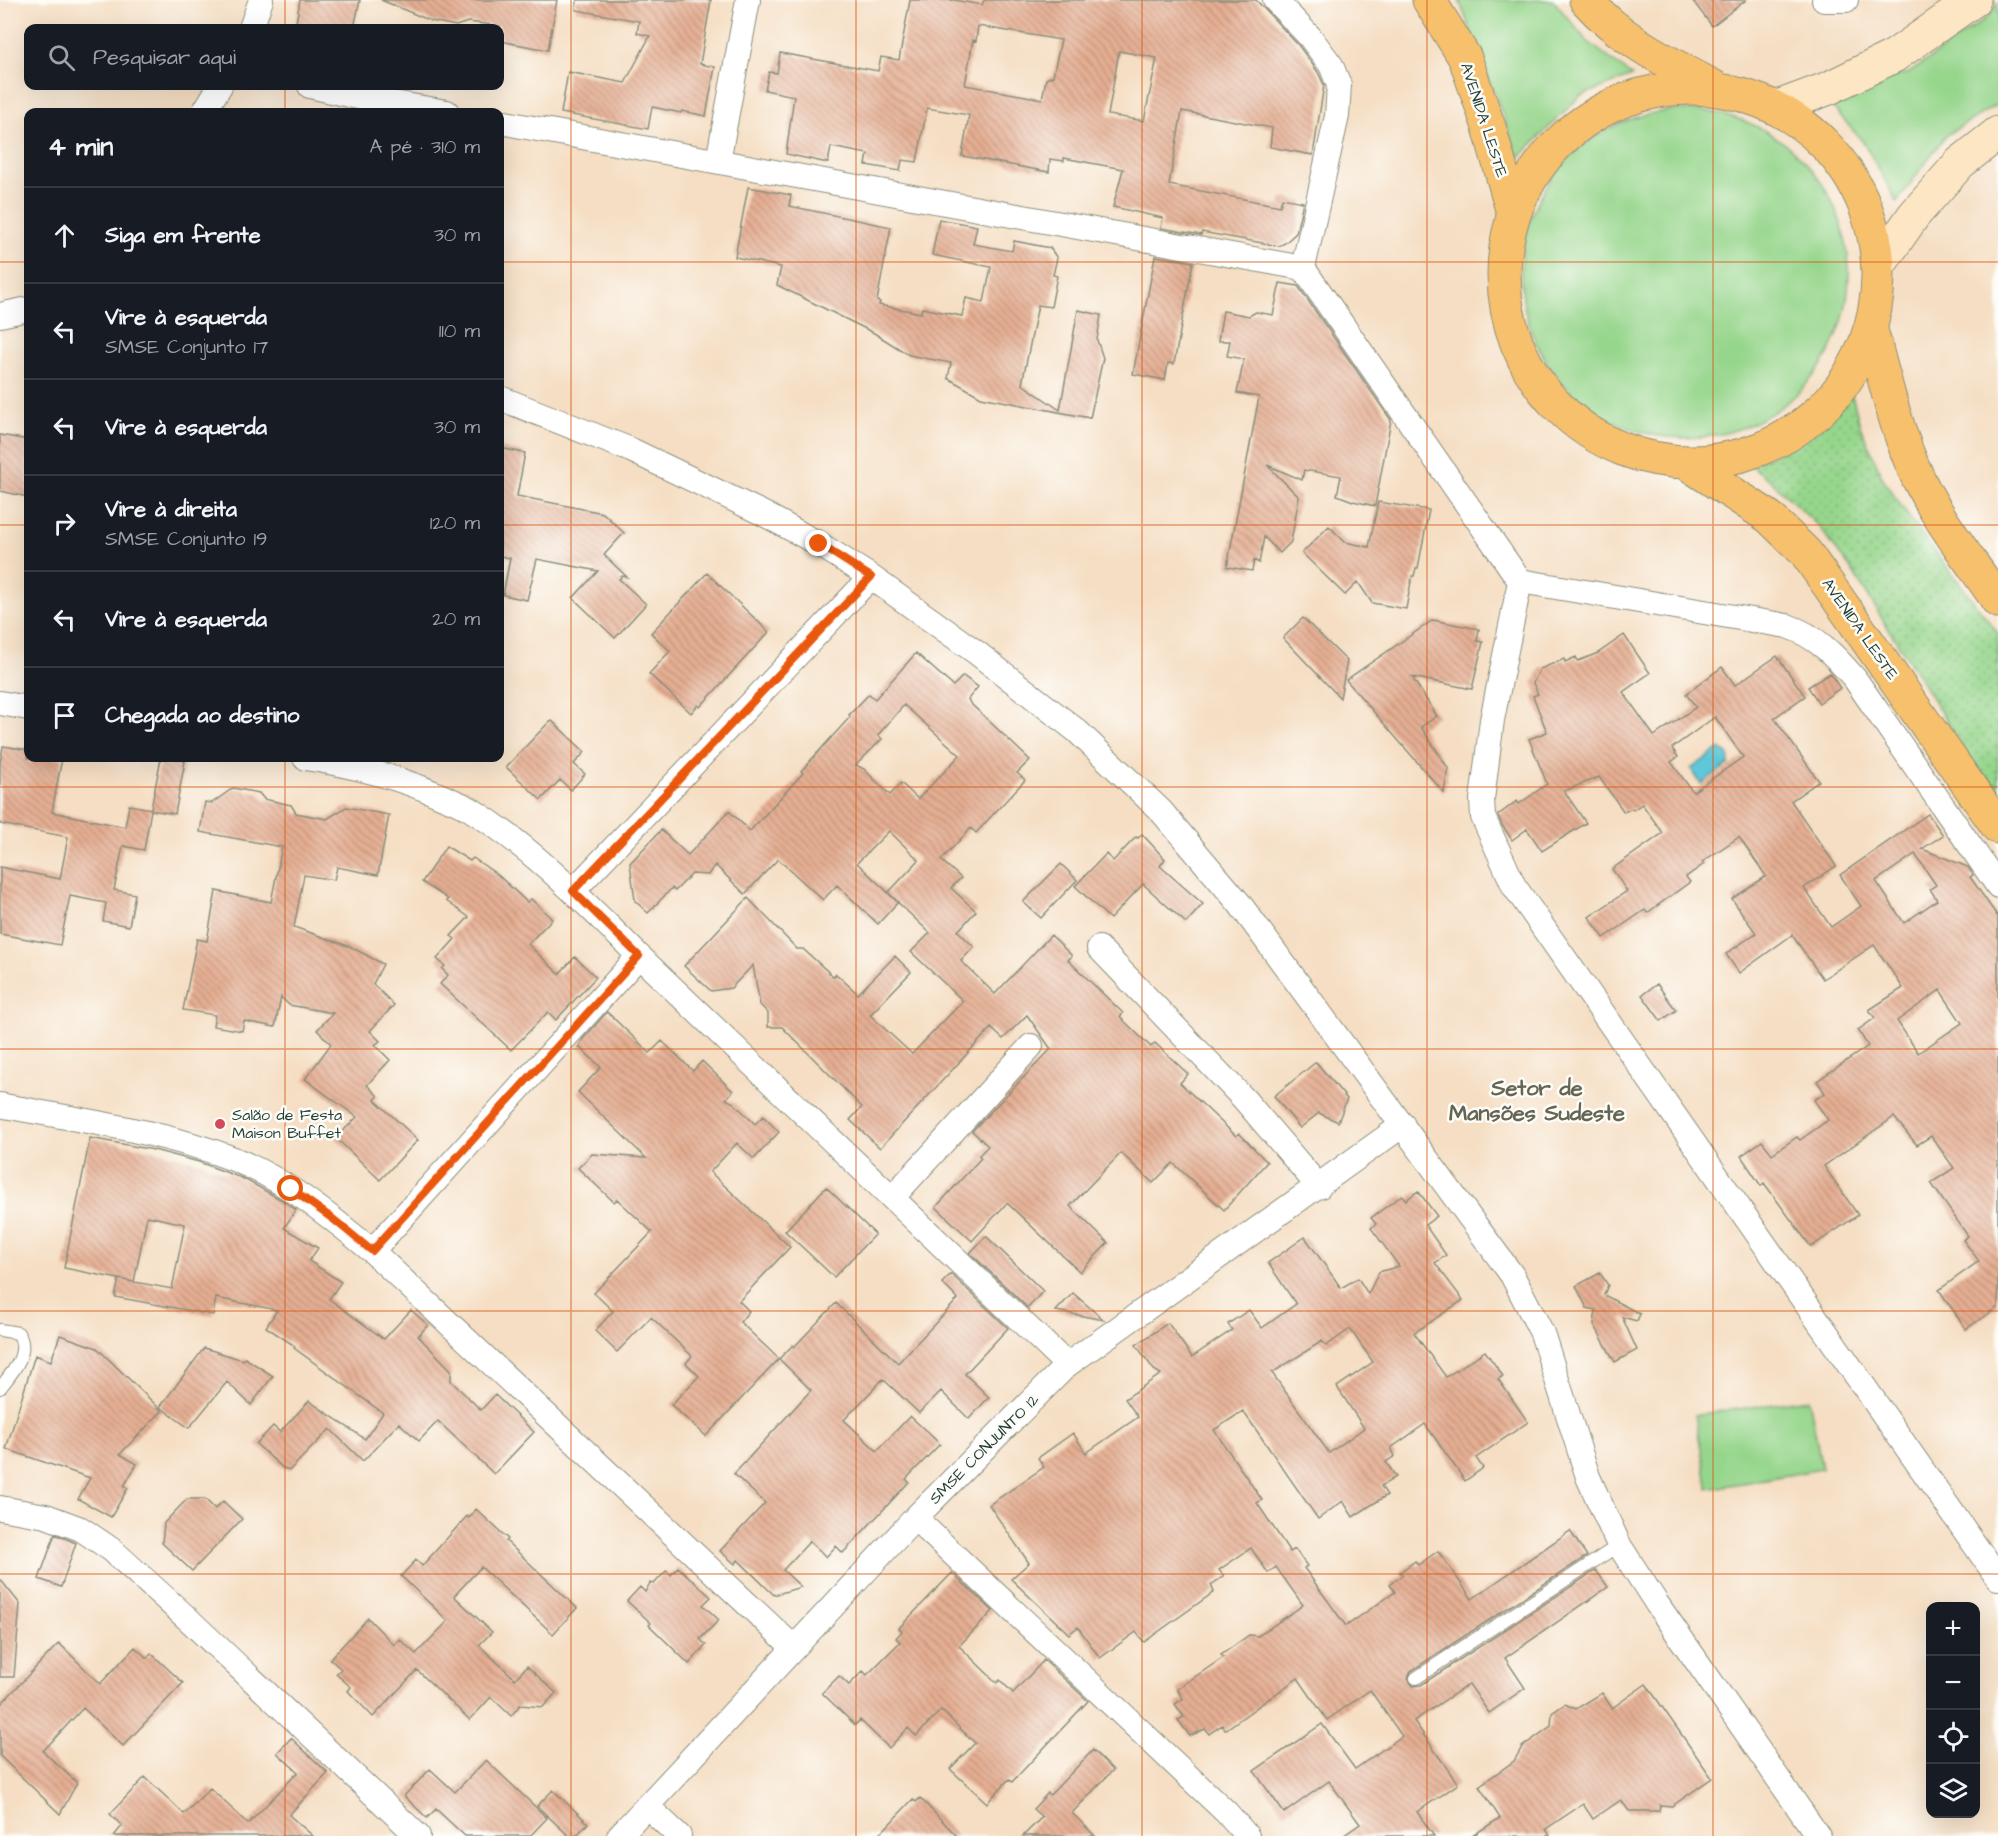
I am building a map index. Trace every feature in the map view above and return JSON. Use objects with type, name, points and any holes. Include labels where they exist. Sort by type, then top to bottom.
[{"type":"main road","name":"AVENIDA LESTE","points":[[1429,0],[1465,58],[1489,127],[1514,213]]},
{"type":"main road","points":[[1586,0],[1603,19],[1650,53],[1716,88],[1778,107],[1830,146],[1865,201],[1879,265],[1871,330],[1844,384],[1802,428],[1748,455],[1688,464],[1629,454],[1598,438],[1577,426],[1536,384],[1510,330],[1503,272],[1514,213],[1545,157],[1592,115],[1652,90],[1716,88]]},
{"type":"main road","points":[[1778,107],[1829,88],[1894,56],[1974,0]]},
{"type":"main road","points":[[1879,265],[1914,215],[1960,163],[1998,133]]},
{"type":"main road","points":[[1871,330],[1898,430],[1919,480],[1940,517],[1993,587]]},
{"type":"main road","name":"AVENIDA LESTE","points":[[1688,464],[1769,517],[1806,553],[1998,827]]},
{"type":"street","points":[[252,24],[261,0]]},
{"type":"street","points":[[718,160],[748,0]]},
{"type":"street","points":[[1275,0],[1310,37],[1331,65],[1339,85],[1337,116],[1303,268]]},
{"type":"street","points":[[1824,0],[1846,0]]},
{"type":"street","points":[[206,108],[218,90]]},
{"type":"street","points":[[327,90],[423,108]]},
{"type":"street","points":[[504,123],[1303,268],[1520,581],[1787,626],[1813,638],[1831,652],[1856,679],[1998,886]]},
{"type":"street","points":[[0,315],[24,310]]},
{"type":"street","points":[[504,400],[651,460],[819,544],[871,577],[977,653],[1077,731],[1161,811],[1239,903],[1512,1275],[1542,1333],[1588,1477],[1619,1545],[1818,1836]]},
{"type":"street","points":[[573,891],[871,577]]},
{"type":"street","points":[[1520,581],[1492,720],[1482,800],[1483,817],[1514,886],[1998,1578]]},
{"type":"street","points":[[0,703],[24,707]]},
{"type":"street","points":[[326,762],[409,782],[468,808],[521,845],[573,891],[1067,1365]]},
{"type":"street","points":[[1100,948],[1244,1099],[1319,1187]]},
{"type":"street","points":[[372,1251],[639,956]]},
{"type":"street","points":[[892,1198],[1031,1046]]},
{"type":"street","points":[[0,1105],[158,1136],[232,1159],[291,1189],[372,1251],[794,1648]]},
{"type":"street","name":"SMSE CONJUNTO 12","points":[[620,1836],[915,1518],[1067,1365],[1403,1125]]},
{"type":"street","points":[[0,1508],[46,1516],[81,1529],[112,1550],[418,1836]]},
{"type":"street","points":[[915,1518],[1226,1812],[1247,1836]]},
{"type":"street","points":[[647,1806],[679,1836]]},
{"type":"lane","points":[[0,1330],[18,1333],[23,1347],[19,1362],[0,1388]]},
{"type":"lane","points":[[1416,1678],[1619,1545]]},
{"type":"green space","points":[[1459,0],[1553,0],[1586,40],[1632,76],[1580,96],[1519,158]]},
{"type":"green space","points":[[1998,3],[1998,104],[1945,136],[1897,202],[1864,143],[1823,96],[1909,73],[1989,16]]},
{"type":"green space","points":[[1669,110],[1701,110],[1733,117],[1763,129],[1789,147],[1812,170],[1830,196],[1837,211],[1846,242],[1849,274],[1846,306],[1830,352],[1812,378],[1789,401],[1763,419],[1733,431],[1701,438],[1669,438],[1637,431],[1607,419],[1581,401],[1558,378],[1540,352],[1528,322],[1521,290],[1521,258],[1528,226],[1540,196],[1558,170],[1581,147],[1607,129],[1637,117]]},
{"type":"green space","points":[[1851,391],[1860,426],[1884,481],[1913,523],[1998,633],[1998,803],[1851,569],[1820,528],[1770,480],[1749,464],[1779,452],[1805,435],[1829,415]]},
{"type":"green space","points":[[1809,1399],[1822,1469],[1708,1489],[1695,1415]]},
{"type":"water","points":[[1719,749],[1728,754],[1729,764],[1701,784],[1691,769]]},
{"type":"building","points":[[300,0],[360,0],[355,24],[296,24]]},
{"type":"building","points":[[381,0],[557,0],[548,50],[504,42],[504,24],[468,22],[446,24],[431,21]]},
{"type":"building","points":[[577,0],[711,0],[700,64],[715,67],[706,116],[652,107],[648,129],[561,113],[568,72],[625,83],[650,36],[637,33],[639,21],[576,10]]},
{"type":"building","points":[[910,0],[954,0],[982,5],[984,0],[1256,0],[1299,46],[1318,72],[1324,85],[1313,155],[1270,147],[1272,128],[1182,111],[1169,185],[1280,206],[1282,198],[1303,202],[1296,233],[1279,246],[1202,232],[1201,235],[1161,228],[1163,218],[1113,207],[1123,169],[1064,158],[1064,161],[1050,159],[1049,172],[962,156],[969,115],[927,108],[917,162],[902,160],[900,171],[866,165],[868,154],[831,147],[828,163],[786,154],[794,96],[765,90],[769,72],[777,73],[780,53],[878,71],[881,57],[899,60]],"holes":[[[978,26],[1061,40],[1053,76],[1046,79],[1042,99],[965,85],[973,40],[976,41]],[[1119,51],[1157,58],[1144,121],[1108,115]]]},
{"type":"building","points":[[1692,0],[1746,0],[1712,26]]},
{"type":"building","points":[[748,187],[791,195],[789,206],[891,227],[877,301],[880,302],[879,305],[921,313],[922,308],[962,316],[966,298],[984,302],[991,267],[932,255],[939,219],[977,226],[973,244],[1012,251],[1014,241],[1050,248],[1057,258],[1053,275],[1057,276],[1051,307],[1038,305],[1022,384],[1060,410],[1078,310],[1101,315],[1097,340],[1103,358],[1090,418],[981,397],[948,378],[951,363],[909,355],[874,333],[777,285],[781,267],[735,257]]},
{"type":"building","points":[[1155,256],[1193,262],[1174,364],[1168,363],[1165,380],[1133,374]]},
{"type":"building","points":[[1280,283],[1298,286],[1391,420],[1375,506],[1337,495],[1341,476],[1304,470],[1302,480],[1267,465],[1299,497],[1291,542],[1280,553],[1264,537],[1259,563],[1254,560],[1252,571],[1227,567],[1259,397],[1237,393],[1244,359],[1227,356],[1230,341],[1218,341],[1223,311],[1249,316],[1256,312],[1273,315]]},
{"type":"building","points":[[0,435],[24,439],[24,496],[0,491]]},
{"type":"building","points":[[504,449],[525,453],[517,496],[603,513],[624,533],[604,555],[627,577],[622,576],[619,579],[646,604],[615,638],[573,598],[598,571],[537,559],[527,600],[504,595],[510,558],[504,557]]},
{"type":"building","points":[[1378,502],[1429,510],[1418,568],[1412,576],[1406,609],[1372,603],[1358,582],[1345,595],[1302,553],[1329,526],[1345,542],[1369,547]]},
{"type":"building","points":[[707,573],[769,632],[700,707],[698,705],[691,713],[649,674],[670,651],[651,633]]},
{"type":"building","points":[[1303,618],[1347,661],[1340,698],[1283,638]]},
{"type":"building","points":[[1433,620],[1479,629],[1477,641],[1483,642],[1472,689],[1412,677],[1437,716],[1421,727],[1448,768],[1444,793],[1346,680]]},
{"type":"building","points":[[1624,635],[1650,673],[1623,692],[1654,736],[1696,707],[1686,694],[1722,667],[1735,685],[1777,656],[1805,696],[1774,718],[1819,781],[1791,801],[1836,866],[1804,888],[1831,927],[1861,906],[1840,875],[1928,814],[1943,835],[1922,849],[1968,867],[1973,875],[1970,877],[1998,917],[1998,1307],[1966,1329],[1939,1290],[1979,1261],[1963,1240],[1968,1236],[1931,1183],[1954,1168],[1931,1136],[1917,1145],[1894,1117],[1824,1166],[1858,1215],[1811,1247],[1764,1183],[1761,1186],[1741,1156],[1762,1141],[1772,1154],[1797,1137],[1800,1140],[1828,1120],[1814,1100],[1825,1093],[1817,1081],[1868,1046],[1858,1030],[1875,1018],[1869,1010],[1903,988],[1874,945],[1823,979],[1792,935],[1739,973],[1726,954],[1756,933],[1732,899],[1766,876],[1739,837],[1702,862],[1704,864],[1686,877],[1690,882],[1647,913],[1645,910],[1604,938],[1589,917],[1627,891],[1612,869],[1663,833],[1642,804],[1633,810],[1632,808],[1624,812],[1599,777],[1564,791],[1586,823],[1542,851],[1527,829],[1512,840],[1502,825],[1498,815],[1517,801],[1519,804],[1547,784],[1529,739],[1547,732],[1533,696],[1538,694],[1533,683],[1540,669],[1564,659],[1565,662],[1576,657],[1578,661],[1598,653]],"holes":[[[1715,717],[1743,757],[1693,792],[1671,762],[1678,757],[1672,748]],[[1915,854],[1936,885],[1930,889],[1937,900],[1904,923],[1876,881]],[[1940,990],[1962,1023],[1918,1053],[1897,1021]]]},
{"type":"building","points":[[916,653],[953,686],[963,676],[978,687],[968,699],[970,703],[1030,760],[1017,773],[1025,780],[976,833],[971,828],[941,860],[961,878],[951,888],[976,911],[958,931],[974,947],[961,961],[995,994],[1051,935],[1072,956],[1068,960],[1123,1013],[1120,1017],[1151,1047],[1155,1043],[1188,1074],[1180,1083],[1236,1136],[1239,1133],[1267,1162],[1224,1210],[1173,1163],[1153,1183],[1121,1153],[1070,1206],[1108,1243],[1080,1272],[1007,1203],[972,1241],[936,1207],[981,1158],[979,1155],[988,1146],[972,1131],[1051,1049],[1027,1015],[1003,1039],[991,1028],[880,1148],[850,1120],[862,1107],[782,1027],[768,1027],[768,1013],[760,1005],[753,965],[731,988],[711,991],[684,966],[748,898],[797,949],[803,949],[834,977],[836,974],[858,994],[895,956],[911,972],[870,1015],[912,1054],[963,1001],[911,952],[930,933],[898,902],[878,924],[837,885],[823,900],[778,859],[745,894],[715,865],[708,875],[692,874],[675,891],[672,888],[648,913],[635,901],[630,863],[661,830],[688,855],[729,811],[750,831],[803,773],[801,771],[850,717],[849,715],[869,694],[875,699]],"holes":[[[904,705],[960,755],[918,799],[901,783],[890,795],[864,769],[856,765],[882,739],[878,735]],[[889,831],[919,860],[888,893],[857,863]]]},
{"type":"building","points":[[1830,673],[1840,688],[1819,703],[1808,687]]},
{"type":"building","points":[[551,720],[585,752],[574,764],[585,774],[571,790],[560,780],[541,800],[506,767]]},
{"type":"building","points":[[3,746],[24,749],[24,762],[61,762],[52,812],[125,827],[129,805],[151,809],[160,762],[185,762],[175,814],[151,810],[144,850],[123,846],[114,890],[135,894],[129,926],[103,921],[106,903],[70,896],[60,945],[0,934],[0,867],[60,879],[68,837],[0,824],[0,763]]},
{"type":"building","points":[[233,788],[259,793],[264,799],[291,805],[296,813],[327,819],[346,807],[389,815],[378,875],[337,867],[334,880],[304,875],[294,927],[351,947],[383,964],[373,984],[394,1005],[370,1031],[380,1041],[375,1045],[390,1060],[367,1085],[378,1096],[375,1100],[418,1140],[380,1180],[336,1138],[357,1117],[305,1079],[331,1044],[317,1030],[333,1013],[289,1005],[281,997],[275,1027],[244,1021],[242,1031],[213,1026],[215,1015],[183,1010],[197,939],[207,941],[216,891],[271,902],[282,847],[200,832],[205,802],[212,803]]},
{"type":"building","points":[[1142,834],[1165,859],[1160,866],[1203,904],[1186,923],[1143,884],[1110,919],[1075,886],[1106,854],[1113,861],[1136,837]]},
{"type":"building","points":[[446,846],[470,861],[473,858],[498,875],[527,902],[531,899],[552,919],[528,944],[559,974],[575,957],[596,977],[556,1020],[548,1012],[511,1050],[440,984],[448,975],[442,969],[445,966],[437,959],[455,939],[451,936],[469,917],[446,901],[448,899],[422,882]]},
{"type":"building","points":[[1061,864],[1077,880],[1041,918],[1023,902]]},
{"type":"building","points":[[1657,984],[1676,1010],[1661,1021],[1642,995]]},
{"type":"building","points":[[607,1012],[650,1053],[662,1041],[693,1071],[702,1061],[733,1091],[726,1099],[734,1103],[755,1124],[763,1116],[779,1132],[754,1159],[737,1143],[710,1172],[790,1247],[739,1301],[749,1311],[740,1322],[779,1359],[706,1436],[671,1405],[699,1376],[686,1363],[692,1356],[651,1317],[617,1352],[595,1331],[613,1311],[594,1293],[652,1232],[617,1199],[614,1202],[578,1168],[592,1154],[646,1158],[578,1092],[601,1067],[579,1047],[583,1039]]},
{"type":"building","points":[[1316,1062],[1347,1099],[1338,1122],[1319,1113],[1300,1128],[1274,1096]]},
{"type":"building","points":[[90,1138],[154,1150],[199,1162],[244,1179],[280,1199],[296,1210],[284,1228],[318,1248],[309,1261],[341,1282],[329,1299],[384,1339],[411,1310],[428,1325],[418,1336],[451,1370],[451,1381],[481,1410],[495,1395],[534,1432],[494,1474],[438,1421],[419,1441],[399,1423],[363,1461],[330,1429],[290,1470],[283,1468],[256,1444],[273,1426],[280,1432],[309,1401],[365,1439],[383,1413],[294,1348],[295,1346],[266,1327],[277,1310],[216,1298],[213,1315],[115,1297],[119,1279],[64,1268]],"holes":[[[147,1216],[185,1224],[172,1289],[134,1282]]]},
{"type":"building","points":[[826,1187],[875,1234],[834,1277],[785,1231]]},
{"type":"building","points":[[1418,1191],[1437,1216],[1425,1225],[1446,1255],[1435,1263],[1463,1300],[1414,1333],[1446,1377],[1485,1351],[1503,1376],[1498,1379],[1528,1422],[1476,1458],[1483,1468],[1465,1481],[1425,1424],[1391,1448],[1395,1456],[1386,1462],[1396,1477],[1381,1486],[1387,1495],[1353,1517],[1343,1501],[1318,1519],[1243,1411],[1214,1430],[1262,1500],[1257,1503],[1290,1552],[1295,1549],[1307,1566],[1304,1568],[1346,1626],[1395,1592],[1390,1584],[1403,1575],[1400,1572],[1415,1561],[1418,1565],[1438,1551],[1472,1599],[1570,1531],[1587,1556],[1411,1671],[1408,1679],[1413,1686],[1421,1685],[1596,1570],[1608,1587],[1505,1658],[1525,1688],[1489,1713],[1469,1684],[1414,1721],[1458,1784],[1417,1812],[1434,1836],[1343,1836],[1360,1824],[1329,1781],[1284,1813],[1254,1771],[1322,1724],[1355,1769],[1402,1736],[1370,1690],[1327,1720],[1298,1678],[1225,1730],[1222,1725],[1209,1734],[1205,1729],[1190,1736],[1178,1720],[1184,1717],[1175,1704],[1183,1699],[1177,1689],[1224,1657],[1221,1655],[1249,1635],[1258,1636],[1303,1605],[1276,1567],[1268,1573],[1251,1548],[1219,1570],[1224,1576],[1211,1585],[1214,1592],[1144,1642],[1136,1632],[1100,1658],[1078,1627],[1069,1634],[1011,1579],[1029,1563],[989,1505],[1044,1467],[1038,1458],[1073,1433],[1086,1453],[1138,1417],[1125,1399],[1161,1374],[1154,1370],[1136,1345],[1168,1323],[1192,1357],[1232,1330],[1228,1324],[1249,1310],[1262,1328],[1296,1304],[1268,1263],[1305,1237],[1341,1288],[1358,1278],[1368,1294],[1379,1272],[1399,1266],[1371,1228],[1376,1224],[1371,1218],[1402,1195],[1406,1200]],"holes":[[[1350,1329],[1373,1362],[1337,1387],[1364,1428],[1329,1453],[1272,1373],[1322,1341],[1326,1346]]]},
{"type":"building","points":[[986,1236],[1043,1291],[1028,1308],[970,1253]]},
{"type":"building","points":[[1600,1273],[1608,1285],[1604,1295],[1640,1314],[1637,1321],[1622,1317],[1637,1350],[1615,1362],[1594,1324],[1596,1310],[1587,1308],[1576,1286]]},
{"type":"building","points":[[951,1274],[1008,1328],[965,1374],[989,1397],[969,1419],[941,1391],[919,1413],[883,1379],[844,1420],[877,1451],[910,1416],[940,1444],[906,1479],[909,1482],[843,1553],[836,1546],[826,1557],[810,1541],[783,1570],[801,1587],[774,1595],[738,1560],[735,1564],[720,1551],[765,1503],[734,1474],[811,1390],[779,1359],[793,1345],[794,1347],[836,1303],[898,1363],[958,1299],[942,1283]]},
{"type":"building","points":[[1073,1293],[1104,1320],[1056,1311]]},
{"type":"building","points":[[60,1335],[97,1348],[162,1411],[120,1454],[137,1464],[124,1486],[128,1488],[111,1517],[78,1499],[90,1478],[6,1449],[35,1355],[51,1361]]},
{"type":"building","points":[[204,1348],[243,1360],[245,1358],[273,1376],[251,1405],[227,1382],[189,1428],[160,1407]]},
{"type":"building","points":[[187,1499],[205,1499],[215,1509],[223,1501],[242,1519],[192,1571],[162,1543],[164,1523]]},
{"type":"building","points":[[476,1509],[508,1539],[506,1541],[577,1608],[553,1634],[481,1567],[454,1596],[492,1632],[479,1645],[515,1679],[527,1666],[556,1693],[543,1707],[520,1705],[511,1716],[491,1697],[470,1720],[417,1670],[373,1717],[348,1691],[351,1687],[336,1674],[341,1669],[330,1659],[368,1618],[394,1645],[399,1639],[416,1654],[448,1621],[401,1576],[416,1560],[422,1566]]},
{"type":"building","points":[[55,1534],[76,1543],[61,1587],[39,1579]]},
{"type":"building","points":[[678,1567],[711,1597],[703,1605],[719,1620],[700,1639],[706,1645],[689,1664],[627,1601],[640,1587],[645,1592],[650,1583],[654,1584],[666,1571],[671,1575]]},
{"type":"building","points":[[952,1573],[993,1611],[959,1646],[997,1683],[1000,1680],[1013,1693],[1044,1660],[1088,1701],[1012,1782],[1009,1779],[987,1803],[950,1769],[975,1743],[941,1710],[916,1736],[908,1728],[889,1748],[860,1720],[855,1725],[822,1693],[839,1676],[849,1685],[863,1671],[867,1675],[900,1642],[896,1638],[902,1631],[899,1628]]},
{"type":"building","points":[[0,1579],[20,1604],[14,1677],[0,1677]]},
{"type":"building","points":[[59,1643],[100,1684],[135,1647],[147,1658],[151,1653],[183,1683],[123,1746],[83,1708],[43,1751],[77,1783],[60,1814],[0,1756],[0,1705]]},
{"type":"building","points":[[1646,1684],[1712,1778],[1672,1806],[1660,1805],[1659,1811],[1629,1811],[1621,1800],[1593,1819],[1583,1804],[1546,1829],[1550,1836],[1472,1836],[1500,1818],[1479,1786],[1514,1761],[1522,1747],[1551,1726],[1552,1713],[1565,1704],[1576,1709],[1602,1693],[1612,1708]]},
{"type":"building","points":[[291,1738],[328,1773],[289,1815],[313,1836],[114,1836],[122,1826],[110,1814],[145,1777],[184,1814],[210,1788],[248,1824],[298,1772],[277,1753]]},
{"type":"building","points":[[1093,1750],[1113,1770],[1072,1813],[1095,1836],[1023,1836],[1042,1817],[1033,1809],[1048,1793],[1050,1795]]},
{"type":"building","points":[[486,1760],[547,1818],[530,1836],[465,1836],[436,1809],[427,1818],[404,1796],[430,1769],[455,1792]]},
{"type":"building","points":[[553,1790],[588,1823],[576,1836],[569,1836],[537,1806]]},
{"type":"building","points":[[920,1798],[957,1836],[878,1836],[913,1799],[916,1802]]},
{"type":"place","name":"Salão de Festa Maison Buffet","points":[[220,1124]]},
{"type":"district","name":"Setor de Mansões Sudeste","points":[[1537,1100]]},
{"type":"route","points":[[291,1189],[372,1251],[639,956],[573,891],[871,577],[819,544]]}]
